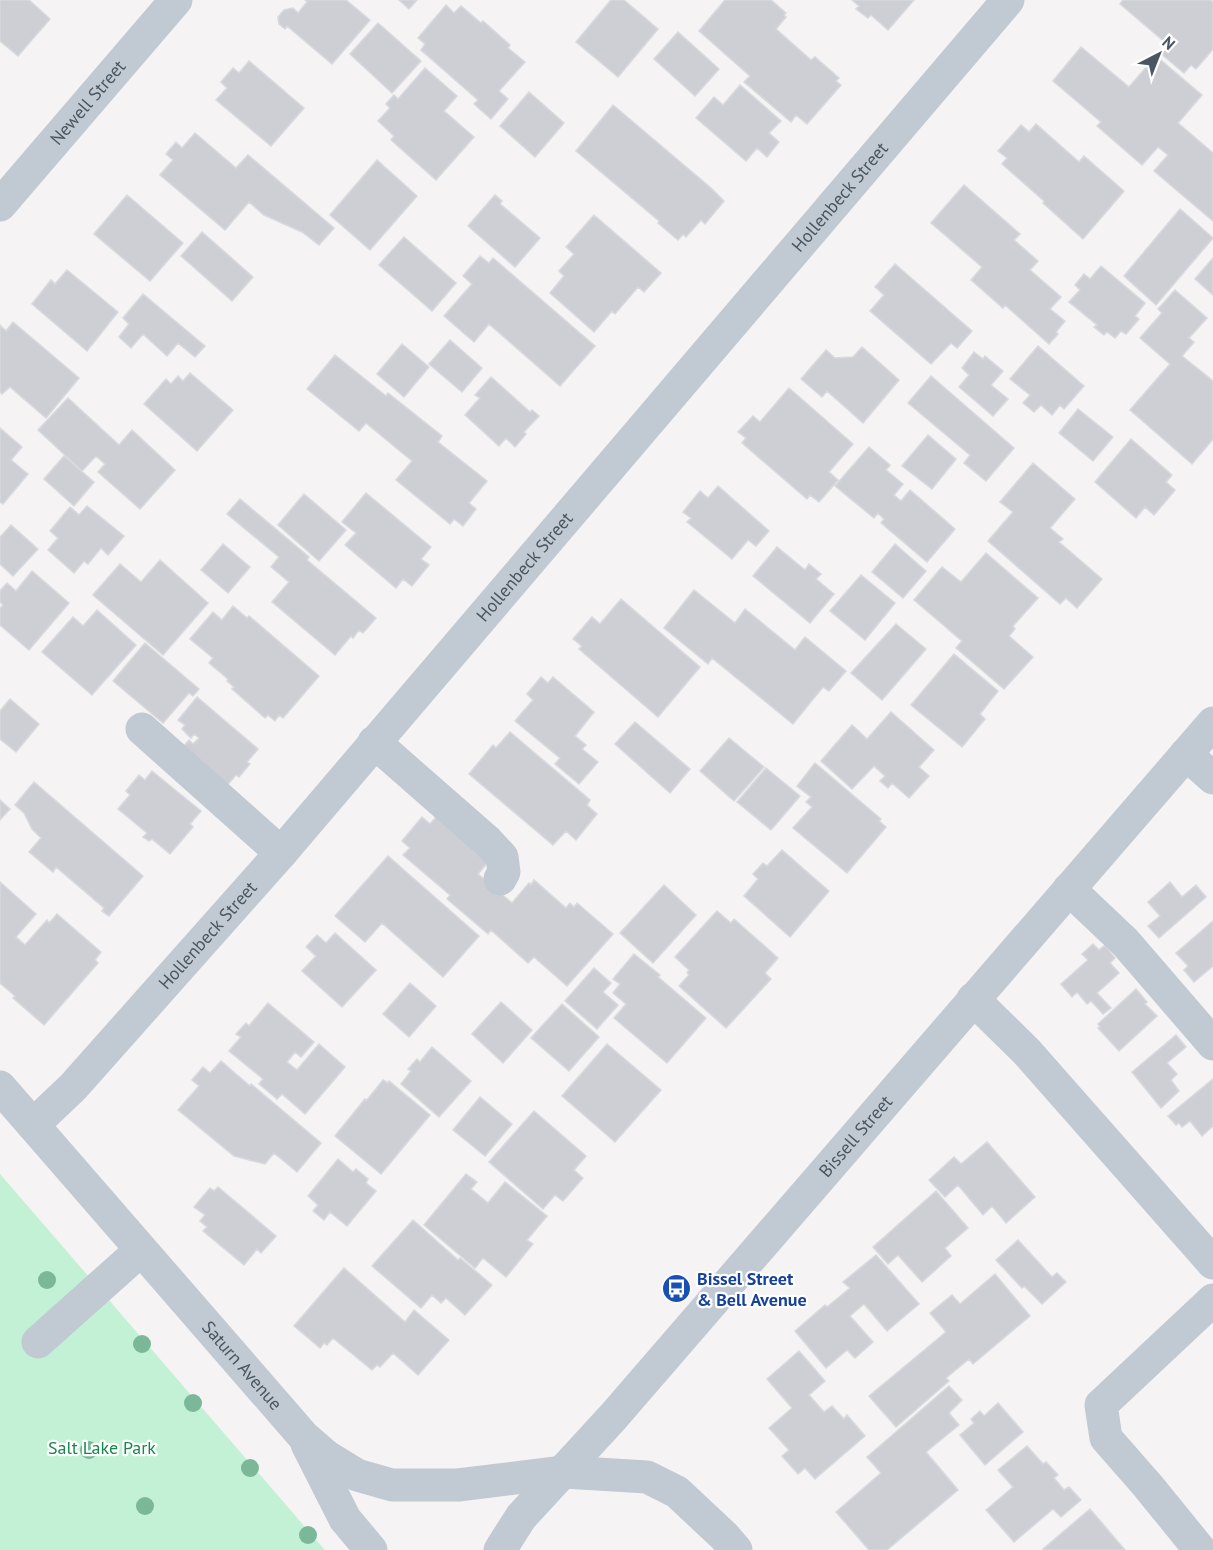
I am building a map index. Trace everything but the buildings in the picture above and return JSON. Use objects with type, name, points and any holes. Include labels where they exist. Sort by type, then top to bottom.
[{"type":"street","name":"Newell Street","points":[[0,205],[176,0]]},
{"type":"street","name":"Hollenbeck Street","points":[[33,1125],[73,1087],[281,853],[1008,0]]},
{"type":"street","name":"Bissell Street","points":[[500,1550],[521,1517],[614,1417],[628,1398],[1213,723]]},
{"type":"street","points":[[142,729],[281,853]]},
{"type":"street","points":[[374,742],[487,841],[502,857],[504,872],[500,879]]},
{"type":"street","points":[[1186,754],[1213,778]]},
{"type":"street","points":[[1069,889],[1125,942],[1213,1044]]},
{"type":"street","points":[[973,999],[1026,1051],[1213,1263]]},
{"type":"street","name":"Saturn Avenue","points":[[0,1088],[304,1437],[326,1456],[357,1475],[392,1485],[458,1485],[564,1472],[647,1477],[677,1491],[736,1550]]},
{"type":"street","points":[[38,1342],[141,1250]]},
{"type":"street","points":[[1200,1550],[1106,1438],[1101,1405],[1213,1300]]},
{"type":"street","points":[[304,1437],[345,1519],[370,1550]]},
{"type":"green space","name":"Salt Lake Park","points":[[0,1174],[325,1550],[0,1550]]},
{"type":"place","name":"Bissel Street & Bell Avenue","points":[[676,1289]]}]
